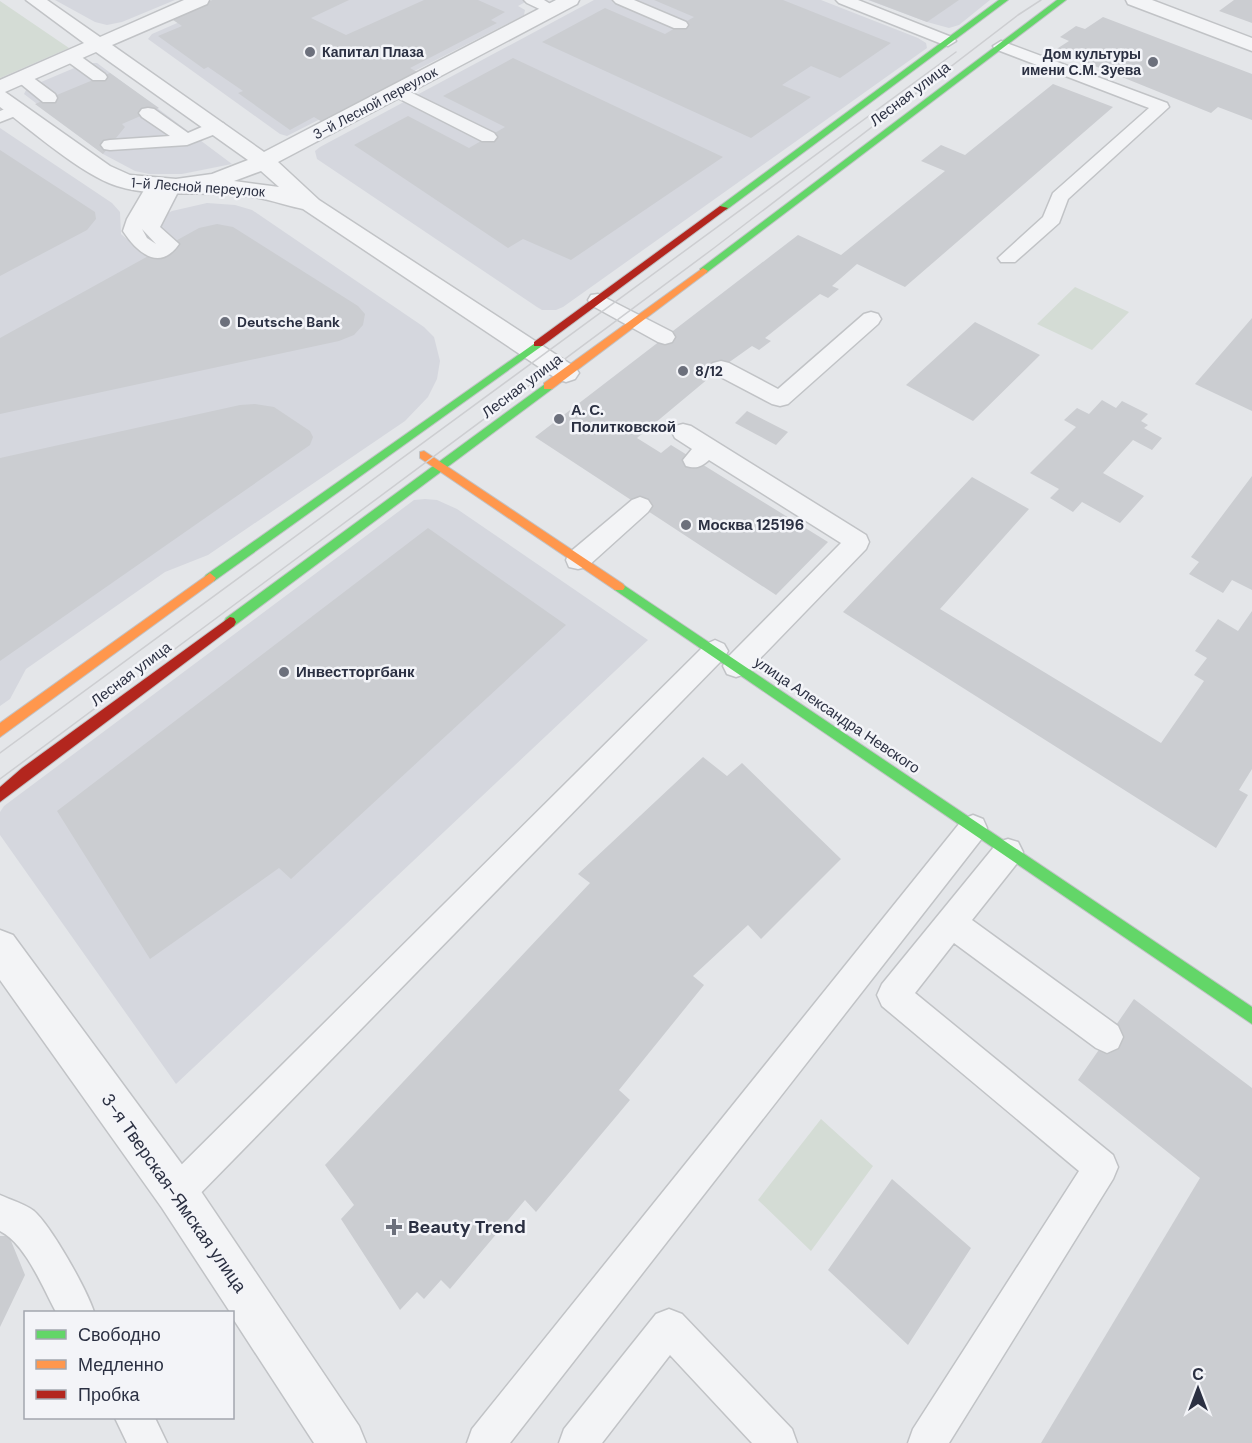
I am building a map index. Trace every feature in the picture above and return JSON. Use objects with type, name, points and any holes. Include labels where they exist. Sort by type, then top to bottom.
[{"type":"street","name":"1-й Лесной переулок","points":[[35,0],[265,162],[311,205],[566,373]]},
{"type":"street","points":[[97,44],[200,0]]},
{"type":"street","name":"3-й Лесной переулок","points":[[164,185],[229,177],[265,162],[570,0]]},
{"type":"street","name":"Лесная улица","points":[[0,730],[530,349],[1004,0]]},
{"type":"street","name":"Лесная улица","points":[[0,796],[37,765],[636,321],[1062,0]]},
{"type":"street","points":[[1150,2],[1252,45]]},
{"type":"street","name":"1-й Лесной переулок","points":[[97,44],[22,77],[4,103],[102,171],[123,181],[266,191],[311,205]]},
{"type":"street","name":"улица Александра Невского","points":[[404,440],[1252,1016]]},
{"type":"street","name":"3-я Тверская-Ямская улица","points":[[0,948],[177,1193],[342,1443]]},
{"type":"lane","points":[[532,0],[552,10]]},
{"type":"lane","points":[[621,0],[680,25]]},
{"type":"lane","points":[[844,0],[948,40]]},
{"type":"lane","points":[[1001,46],[1161,107],[1060,197],[1052,219],[1008,258]]},
{"type":"lane","points":[[63,59],[92,80]]},
{"type":"lane","points":[[22,77],[49,98]]},
{"type":"lane","points":[[398,91],[488,137]]},
{"type":"lane","points":[[162,142],[140,116],[187,140]]},
{"type":"lane","points":[[110,145],[187,140],[217,127]]},
{"type":"lane","points":[[597,300],[665,337]]},
{"type":"lane","points":[[721,368],[780,399],[871,319]]},
{"type":"lane","points":[[177,1193],[725,659],[857,542],[701,454],[683,432]]},
{"type":"lane","points":[[578,560],[640,506]]},
{"type":"lane","points":[[486,1443],[973,828]]},
{"type":"lane","points":[[927,1443],[1101,1167],[893,995],[1008,852]]},
{"type":"lane","points":[[951,922],[1107,1037]]},
{"type":"lane","points":[[0,1213],[21,1223],[36,1241],[75,1311]]},
{"type":"lane","points":[[592,1437],[669,1327],[778,1443]]},
{"type":"lane","points":[[135,1419],[148,1443]]},
{"type":"shaded area","points":[[55,0],[175,0],[122,22],[107,25],[95,22]]},
{"type":"shaded area","name":"Капитал Плаза","points":[[230,0],[529,0],[518,6],[525,10],[524,15],[287,136],[280,134],[148,39],[152,34]]},
{"type":"shaded area","points":[[594,0],[821,0],[918,38],[926,43],[927,48],[556,310],[542,310],[537,307],[317,159],[315,151],[320,147]]},
{"type":"shaded area","points":[[868,0],[990,0],[959,25],[949,28]]},
{"type":"shaded area","points":[[0,1],[69,48],[0,78]]},
{"type":"shaded area","points":[[86,63],[97,63],[232,164],[182,174],[149,174],[135,171],[103,154],[24,94],[27,88]]},
{"type":"shaded area","points":[[0,128],[112,203],[120,212],[121,234],[147,256],[176,240],[163,231],[160,225],[166,214],[172,211],[207,203],[235,205],[252,210],[424,327],[434,337],[440,361],[437,379],[428,397],[405,421],[208,555],[165,572],[26,669],[10,699],[0,706]]},
{"type":"shaded area","points":[[1075,287],[1129,312],[1092,350],[1037,324]]},
{"type":"shaded area","points":[[414,500],[437,500],[457,509],[648,640],[176,1084],[0,835],[0,812],[4,806]]},
{"type":"shaded area","points":[[821,1119],[873,1166],[811,1251],[758,1200]]},
{"type":"building","name":"Капитал Плаза","points":[[212,0],[349,0],[311,18],[346,35],[424,0],[478,0],[505,12],[491,20],[497,23],[410,68],[419,73],[324,123],[314,117],[290,130],[238,93],[243,91],[208,67],[204,69],[158,36],[182,26],[170,18]]},
{"type":"building","points":[[654,0],[783,0],[891,43],[840,78],[811,66],[782,85],[811,97],[751,138],[542,42],[605,8],[665,34],[694,17]]},
{"type":"building","points":[[869,0],[959,0],[927,22]]},
{"type":"building","points":[[1234,0],[1252,0],[1252,23],[1219,11]]},
{"type":"building","name":"Дом культуры имени С.М. Зуева","points":[[1103,17],[1252,74],[1252,120],[1218,107],[1211,113],[1055,50],[1069,41],[1060,37],[1076,26],[1085,29]]},
{"type":"building","points":[[513,58],[723,157],[571,260],[523,239],[508,248],[354,145],[408,116],[469,148],[505,127],[443,96]]},
{"type":"building","points":[[110,73],[159,108],[122,124],[125,127],[103,154],[35,104]]},
{"type":"building","points":[[1053,84],[1113,107],[905,287],[857,264],[832,286],[839,289],[828,298],[820,294],[765,338],[771,341],[759,350],[752,346],[721,368],[637,438],[661,453],[671,445],[828,542],[776,595],[535,437],[798,235],[841,255],[945,171],[921,161],[941,145],[965,155]]},
{"type":"building","points":[[0,150],[95,212],[96,219],[87,230],[0,276]]},
{"type":"building","points":[[217,224],[233,227],[358,306],[365,314],[363,325],[354,335],[339,341],[0,414],[0,338],[199,228]]},
{"type":"building","points":[[1252,318],[1252,411],[1195,384]]},
{"type":"building","points":[[975,322],[1040,355],[973,421],[906,385]]},
{"type":"building","points":[[1102,400],[1116,408],[1122,401],[1148,414],[1141,421],[1148,425],[1144,428],[1162,438],[1152,450],[1133,440],[1103,473],[1144,496],[1120,523],[1082,502],[1073,512],[1050,498],[1059,489],[1030,473],[1076,427],[1064,420],[1077,408],[1089,414]]},
{"type":"building","points":[[255,404],[274,407],[310,431],[313,437],[310,445],[0,661],[0,458],[240,405]]},
{"type":"building","points":[[747,411],[788,432],[776,445],[735,423]]},
{"type":"building","points":[[1252,476],[1252,590],[1232,580],[1223,593],[1189,574],[1199,562],[1191,557]]},
{"type":"building","points":[[972,477],[1029,509],[940,609],[1161,743],[1204,681],[1194,675],[1207,658],[1195,651],[1218,619],[1238,631],[1252,611],[1252,769],[1239,790],[1248,795],[1216,848],[843,612]]},
{"type":"building","points":[[428,528],[566,625],[291,879],[279,868],[150,959],[57,811]]},
{"type":"building","points":[[703,757],[727,776],[742,763],[841,859],[761,939],[748,925],[693,976],[704,985],[619,1090],[630,1100],[536,1212],[525,1200],[450,1289],[441,1280],[424,1299],[417,1292],[400,1310],[341,1219],[354,1205],[325,1165],[590,883],[578,874]]},
{"type":"building","points":[[1134,999],[1252,1088],[1252,1443],[1041,1443],[1200,1178],[1078,1080]]},
{"type":"building","points":[[892,1179],[971,1248],[908,1345],[828,1270]]},
{"type":"building","points":[[0,1236],[9,1236],[25,1275],[0,1327]]},
{"type":"tram line","points":[[0,779],[714,248],[1018,15],[1041,0]]},
{"type":"tram line","points":[[0,753],[956,52]]},
{"type":"traffic: fast","points":[[723,208],[1004,0]]},
{"type":"traffic: fast","points":[[703,271],[1062,0]]},
{"type":"traffic: fast","points":[[210,578],[538,344]]},
{"type":"traffic: fast","points":[[230,622],[548,386]]},
{"type":"traffic: fast","points":[[619,587],[1252,1016]]},
{"type":"traffic: slow","points":[[548,386],[703,271]]},
{"type":"traffic: slow","points":[[424,455],[619,587]]},
{"type":"traffic: slow","points":[[0,731],[210,578]]},
{"type":"traffic: jam","points":[[538,344],[723,208]]},
{"type":"traffic: jam","points":[[0,796],[27,772],[230,622]]},
{"type":"place","name":"Капитал Плаза","points":[[310,52]]},
{"type":"place","name":"Дом культуры имени С.М. Зуева","points":[[1153,62]]},
{"type":"place","name":"Deutsche Bank","points":[[225,322]]},
{"type":"place","name":"8/12","points":[[683,371]]},
{"type":"place","name":"А. С. Политковской","points":[[559,419]]},
{"type":"place","name":"Москва 125196","points":[[686,525]]},
{"type":"place","name":"Инвестторгбанк","points":[[284,672]]},
{"type":"place","name":"Beauty Trend","points":[[394,1227]]}]
